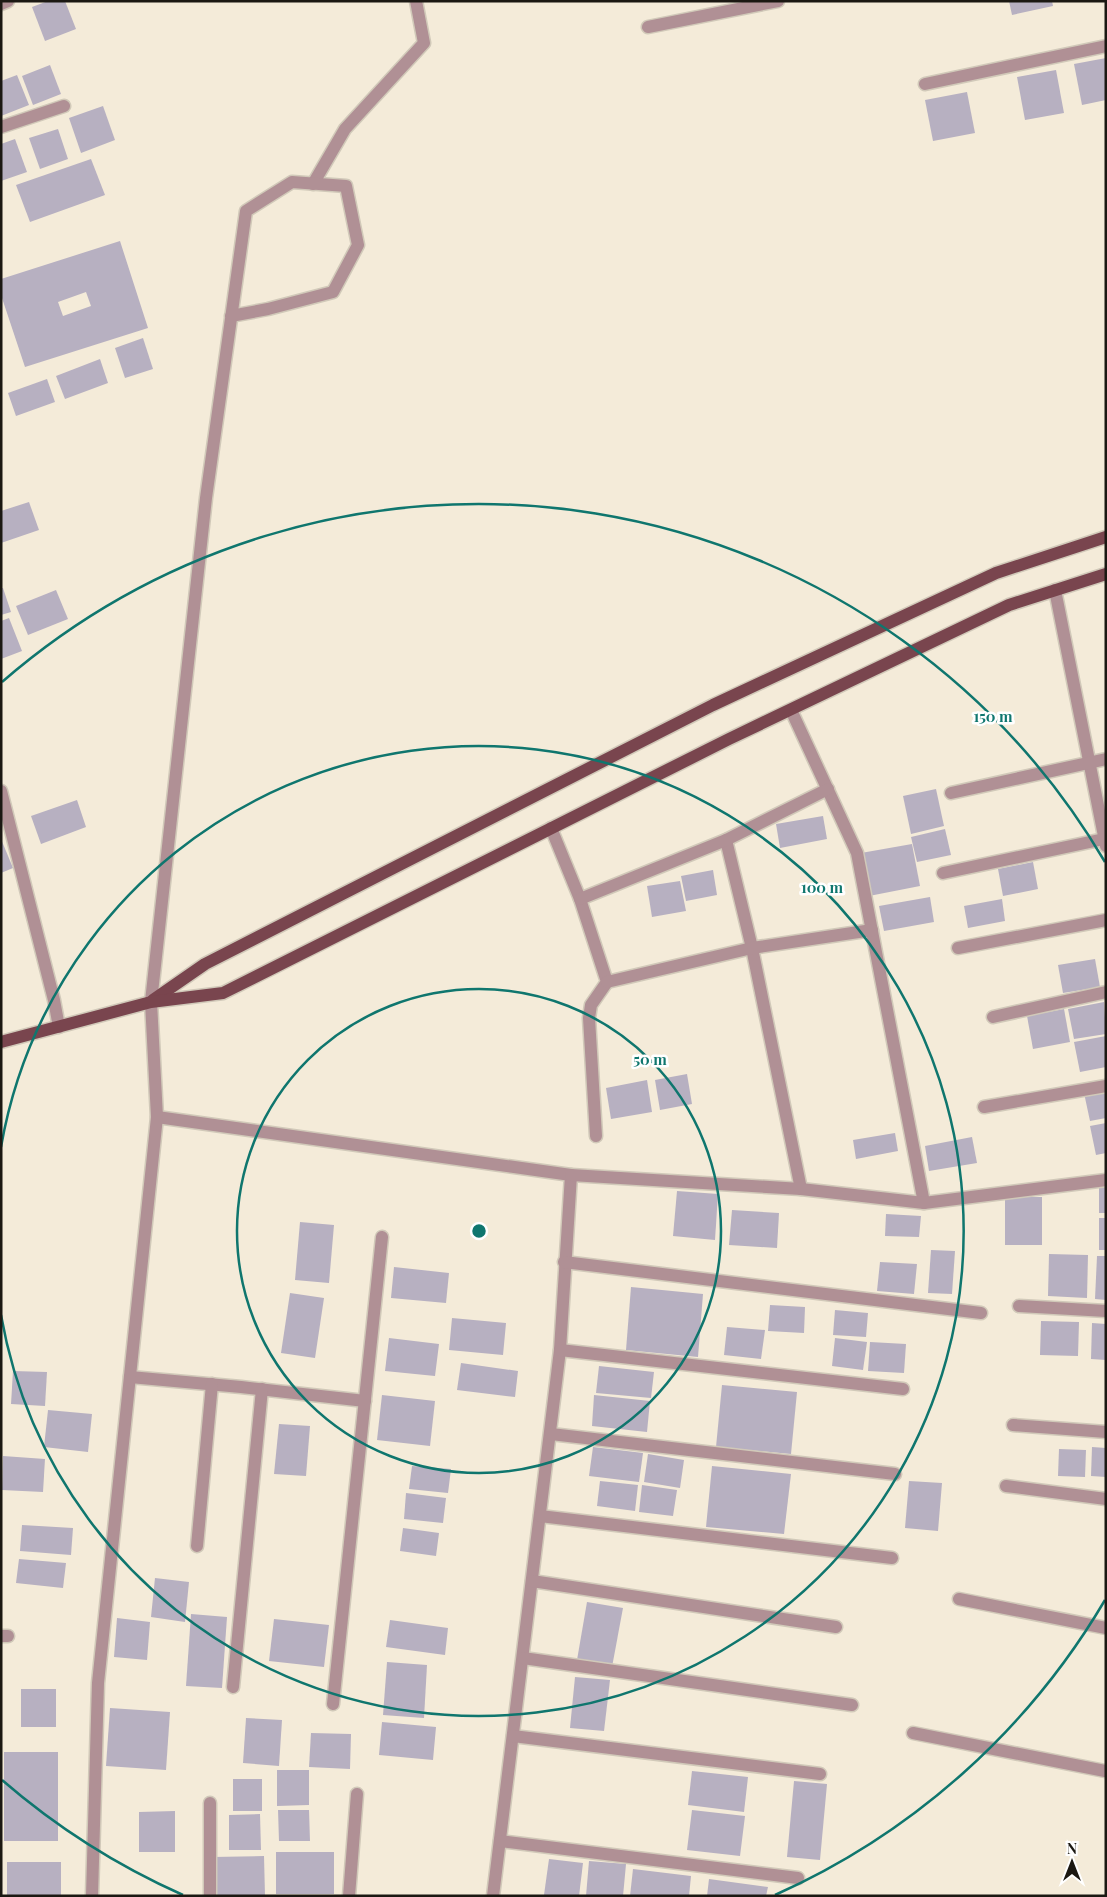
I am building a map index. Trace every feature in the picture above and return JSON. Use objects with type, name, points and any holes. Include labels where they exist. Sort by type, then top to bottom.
[{"type":"main road","points":[[151,1002],[205,964],[714,704],[996,573],[1106,537]]},
{"type":"main road","points":[[1,1042],[151,1002],[223,993],[551,828],[1009,605],[1106,574]]},
{"type":"street","points":[[1,4],[8,1]]},
{"type":"street","points":[[313,184],[345,129],[424,43],[416,1]]},
{"type":"street","points":[[648,27],[778,1]]},
{"type":"street","points":[[924,84],[1106,46]]},
{"type":"street","points":[[1,127],[64,106]]},
{"type":"street","points":[[92,1896],[98,1683],[157,1117],[151,1002],[206,498],[231,316],[246,211],[292,182],[346,186],[358,245],[334,292],[268,309],[231,316]]},
{"type":"street","points":[[943,873],[1105,842],[1055,590]]},
{"type":"street","points":[[791,710],[858,853],[924,1202]]},
{"type":"street","points":[[951,792],[1106,759]]},
{"type":"street","points":[[580,899],[726,840],[828,789]]},
{"type":"street","points":[[1,791],[59,1026]]},
{"type":"street","points":[[551,828],[580,899],[607,982]]},
{"type":"street","points":[[726,840],[752,948],[801,1189]]},
{"type":"street","points":[[958,948],[1106,920]]},
{"type":"street","points":[[596,1136],[589,1018],[591,1004],[607,982],[752,948],[872,930]]},
{"type":"street","points":[[993,1017],[1106,992]]},
{"type":"street","points":[[984,1107],[1106,1086]]},
{"type":"street","points":[[157,1117],[571,1175],[801,1189],[924,1202],[1106,1180]]},
{"type":"street","points":[[493,1896],[560,1350],[564,1262],[571,1175]]},
{"type":"street","points":[[334,1704],[382,1237]]},
{"type":"street","points":[[564,1262],[981,1313]]},
{"type":"street","points":[[1019,1306],[1106,1311]]},
{"type":"street","points":[[560,1350],[903,1389]]},
{"type":"street","points":[[130,1378],[212,1384],[365,1401]]},
{"type":"street","points":[[197,1546],[212,1384]]},
{"type":"street","points":[[233,1687],[262,1389]]},
{"type":"street","points":[[1014,1425],[1106,1432]]},
{"type":"street","points":[[550,1434],[895,1474]]},
{"type":"street","points":[[1006,1486],[1106,1499]]},
{"type":"street","points":[[540,1516],[892,1558]]},
{"type":"street","points":[[532,1581],[836,1626]]},
{"type":"street","points":[[959,1599],[1106,1628]]},
{"type":"street","points":[[523,1658],[852,1705]]},
{"type":"street","points":[[913,1733],[1105,1769]]},
{"type":"street","points":[[513,1736],[820,1774]]},
{"type":"street","points":[[349,1896],[357,1794]]},
{"type":"street","points":[[210,1803],[210,1896]]},
{"type":"street","points":[[500,1841],[798,1878]]},
{"type":"building","points":[[48,1],[65,1],[76,29],[45,41],[32,7]]},
{"type":"building","points":[[1009,1],[1052,1],[1053,6],[1012,15]]},
{"type":"building","points":[[1106,58],[1106,100],[1082,105],[1074,64]]},
{"type":"building","points":[[50,65],[61,94],[33,105],[22,76]]},
{"type":"building","points":[[1056,70],[1064,113],[1025,120],[1017,77]]},
{"type":"building","points":[[17,75],[29,105],[1,116],[1,81]]},
{"type":"building","points":[[967,92],[975,133],[933,141],[925,100]]},
{"type":"building","points":[[103,106],[115,140],[81,153],[69,118]]},
{"type":"building","points":[[58,129],[68,159],[40,169],[29,138]]},
{"type":"building","points":[[15,139],[27,172],[1,181],[1,144]]},
{"type":"building","points":[[91,159],[105,195],[30,222],[16,185]]},
{"type":"building","points":[[120,241],[148,328],[25,367],[1,295],[1,279]],"holes":[[[86,292],[91,306],[63,316],[58,302]]]},
{"type":"building","points":[[143,338],[153,369],[125,378],[115,348]]},
{"type":"building","points":[[100,359],[108,383],[65,399],[56,376]]},
{"type":"building","points":[[47,379],[55,402],[16,416],[8,393]]},
{"type":"building","points":[[29,502],[39,530],[1,543],[1,511]]},
{"type":"building","points":[[1,588],[3,588],[11,612],[1,615]]},
{"type":"building","points":[[56,590],[68,619],[28,635],[16,606]]},
{"type":"building","points":[[9,618],[22,651],[1,659],[1,621]]},
{"type":"building","points":[[936,789],[944,826],[911,834],[903,796]]},
{"type":"building","points":[[77,800],[86,827],[41,844],[31,816]]},
{"type":"building","points":[[823,816],[827,839],[780,848],[776,824]]},
{"type":"building","points":[[945,829],[951,855],[917,862],[911,837]]},
{"type":"building","points":[[1,839],[13,868],[1,873]]},
{"type":"building","points":[[912,844],[920,886],[869,896],[861,853]]},
{"type":"building","points":[[1033,862],[1038,889],[1003,896],[998,869]]},
{"type":"building","points":[[713,870],[717,895],[686,901],[681,876]]},
{"type":"building","points":[[680,881],[686,911],[652,917],[647,886]]},
{"type":"building","points":[[930,897],[934,922],[884,931],[879,906]]},
{"type":"building","points":[[1002,899],[1005,921],[968,928],[964,906]]},
{"type":"building","points":[[1095,959],[1100,987],[1063,993],[1058,965]]},
{"type":"building","points":[[1104,1002],[1106,1034],[1074,1039],[1068,1009]]},
{"type":"building","points":[[1064,1009],[1070,1042],[1033,1049],[1027,1016]]},
{"type":"building","points":[[1106,1036],[1106,1067],[1080,1072],[1074,1042]]},
{"type":"building","points":[[687,1074],[692,1104],[660,1110],[655,1080]]},
{"type":"building","points":[[647,1080],[652,1112],[611,1119],[606,1088]]},
{"type":"building","points":[[1106,1089],[1106,1118],[1090,1121],[1084,1093]]},
{"type":"building","points":[[1106,1123],[1106,1153],[1096,1155],[1090,1126]]},
{"type":"building","points":[[895,1133],[898,1151],[856,1159],[853,1140]]},
{"type":"building","points":[[972,1137],[977,1163],[929,1171],[925,1146]]},
{"type":"building","points":[[1099,1183],[1106,1183],[1106,1213],[1099,1213]]},
{"type":"building","points":[[677,1191],[718,1194],[715,1240],[673,1236]]},
{"type":"building","points":[[1005,1197],[1042,1197],[1042,1245],[1005,1245]]},
{"type":"building","points":[[732,1210],[779,1213],[777,1248],[729,1245]]},
{"type":"building","points":[[886,1214],[921,1216],[919,1237],[885,1236]]},
{"type":"building","points":[[1099,1218],[1106,1218],[1106,1250],[1099,1250]]},
{"type":"building","points":[[300,1222],[334,1225],[329,1283],[295,1280]]},
{"type":"building","points":[[931,1250],[955,1251],[952,1294],[928,1293]]},
{"type":"building","points":[[1049,1254],[1088,1255],[1087,1298],[1048,1296]]},
{"type":"building","points":[[1097,1256],[1106,1256],[1106,1300],[1095,1299]]},
{"type":"building","points":[[880,1262],[917,1264],[914,1294],[877,1291]]},
{"type":"building","points":[[394,1267],[449,1273],[446,1303],[391,1298]]},
{"type":"building","points":[[631,1287],[703,1294],[698,1357],[626,1350]]},
{"type":"building","points":[[290,1293],[324,1298],[315,1358],[281,1353]]},
{"type":"building","points":[[770,1305],[805,1307],[804,1333],[768,1331]]},
{"type":"building","points":[[835,1310],[868,1313],[866,1337],[833,1335]]},
{"type":"building","points":[[452,1318],[506,1323],[503,1355],[449,1350]]},
{"type":"building","points":[[1041,1321],[1079,1322],[1078,1356],[1040,1355]]},
{"type":"building","points":[[1092,1323],[1106,1324],[1106,1360],[1091,1359]]},
{"type":"building","points":[[727,1327],[765,1330],[761,1359],[724,1355]]},
{"type":"building","points":[[389,1338],[439,1344],[435,1376],[385,1371]]},
{"type":"building","points":[[835,1338],[867,1342],[863,1370],[832,1366]]},
{"type":"building","points":[[870,1342],[906,1344],[904,1373],[868,1371]]},
{"type":"building","points":[[461,1363],[518,1371],[515,1397],[457,1390]]},
{"type":"building","points":[[599,1366],[654,1372],[651,1398],[596,1393]]},
{"type":"building","points":[[13,1371],[47,1372],[45,1406],[11,1404]]},
{"type":"building","points":[[722,1385],[797,1392],[791,1454],[716,1447]]},
{"type":"building","points":[[382,1395],[435,1401],[430,1446],[377,1440]]},
{"type":"building","points":[[594,1395],[650,1401],[647,1432],[592,1426]]},
{"type":"building","points":[[48,1410],[92,1414],[88,1452],[44,1447]]},
{"type":"building","points":[[279,1424],[310,1426],[306,1476],[274,1474]]},
{"type":"building","points":[[593,1447],[643,1453],[639,1482],[589,1476]]},
{"type":"building","points":[[1092,1447],[1106,1448],[1106,1477],[1091,1476]]},
{"type":"building","points":[[1059,1449],[1086,1450],[1085,1477],[1058,1476]]},
{"type":"building","points":[[648,1454],[684,1460],[680,1488],[644,1482]]},
{"type":"building","points":[[3,1456],[45,1459],[43,1492],[2,1490]]},
{"type":"building","points":[[412,1466],[451,1469],[448,1493],[409,1489]]},
{"type":"building","points":[[712,1466],[791,1474],[784,1534],[706,1527]]},
{"type":"building","points":[[600,1481],[638,1485],[635,1511],[597,1506]]},
{"type":"building","points":[[909,1481],[942,1483],[938,1531],[905,1528]]},
{"type":"building","points":[[642,1485],[677,1490],[673,1516],[639,1512]]},
{"type":"building","points":[[406,1493],[446,1498],[443,1523],[404,1519]]},
{"type":"building","points":[[22,1525],[73,1528],[71,1555],[20,1551]]},
{"type":"building","points":[[403,1528],[439,1533],[436,1556],[400,1551]]},
{"type":"building","points":[[19,1559],[66,1563],[63,1588],[16,1583]]},
{"type":"building","points":[[155,1578],[189,1582],[185,1622],[151,1617]]},
{"type":"building","points":[[587,1602],[623,1608],[612,1667],[577,1660]]},
{"type":"building","points":[[191,1614],[227,1617],[222,1688],[186,1686]]},
{"type":"building","points":[[117,1618],[150,1622],[147,1660],[114,1657]]},
{"type":"building","points":[[274,1619],[329,1625],[324,1667],[269,1661]]},
{"type":"building","points":[[390,1620],[448,1628],[445,1655],[386,1647]]},
{"type":"building","points":[[387,1662],[427,1665],[424,1718],[383,1715]]},
{"type":"building","points":[[575,1677],[610,1680],[604,1731],[570,1728]]},
{"type":"building","points":[[21,1689],[56,1689],[56,1727],[21,1727]]},
{"type":"building","points":[[110,1708],[170,1712],[166,1770],[106,1766]]},
{"type":"building","points":[[246,1718],[282,1720],[279,1766],[243,1763]]},
{"type":"building","points":[[382,1722],[436,1727],[433,1760],[379,1755]]},
{"type":"building","points":[[311,1733],[351,1734],[350,1769],[309,1767]]},
{"type":"building","points":[[4,1752],[58,1752],[58,1841],[4,1841]]},
{"type":"building","points":[[277,1770],[309,1770],[309,1805],[277,1806]]},
{"type":"building","points":[[692,1771],[748,1777],[744,1812],[688,1805]]},
{"type":"building","points":[[233,1779],[262,1779],[262,1811],[233,1811]]},
{"type":"building","points":[[794,1781],[827,1784],[820,1860],[787,1857]]},
{"type":"building","points":[[278,1810],[309,1810],[310,1841],[279,1841]]},
{"type":"building","points":[[692,1810],[745,1816],[740,1856],[687,1850]]},
{"type":"building","points":[[175,1811],[175,1852],[139,1852],[139,1812]]},
{"type":"building","points":[[260,1814],[261,1850],[229,1850],[229,1815]]},
{"type":"building","points":[[276,1852],[334,1852],[334,1894],[276,1894]]},
{"type":"building","points":[[264,1856],[265,1896],[213,1896],[212,1857]]},
{"type":"building","points":[[549,1859],[583,1863],[579,1896],[544,1895]]},
{"type":"building","points":[[589,1861],[626,1864],[623,1896],[586,1896]]},
{"type":"building","points":[[7,1862],[61,1862],[61,1896],[7,1896]]},
{"type":"building","points":[[633,1869],[691,1876],[689,1896],[630,1896]]},
{"type":"building","points":[[709,1879],[768,1887],[766,1896],[707,1896]]}]
